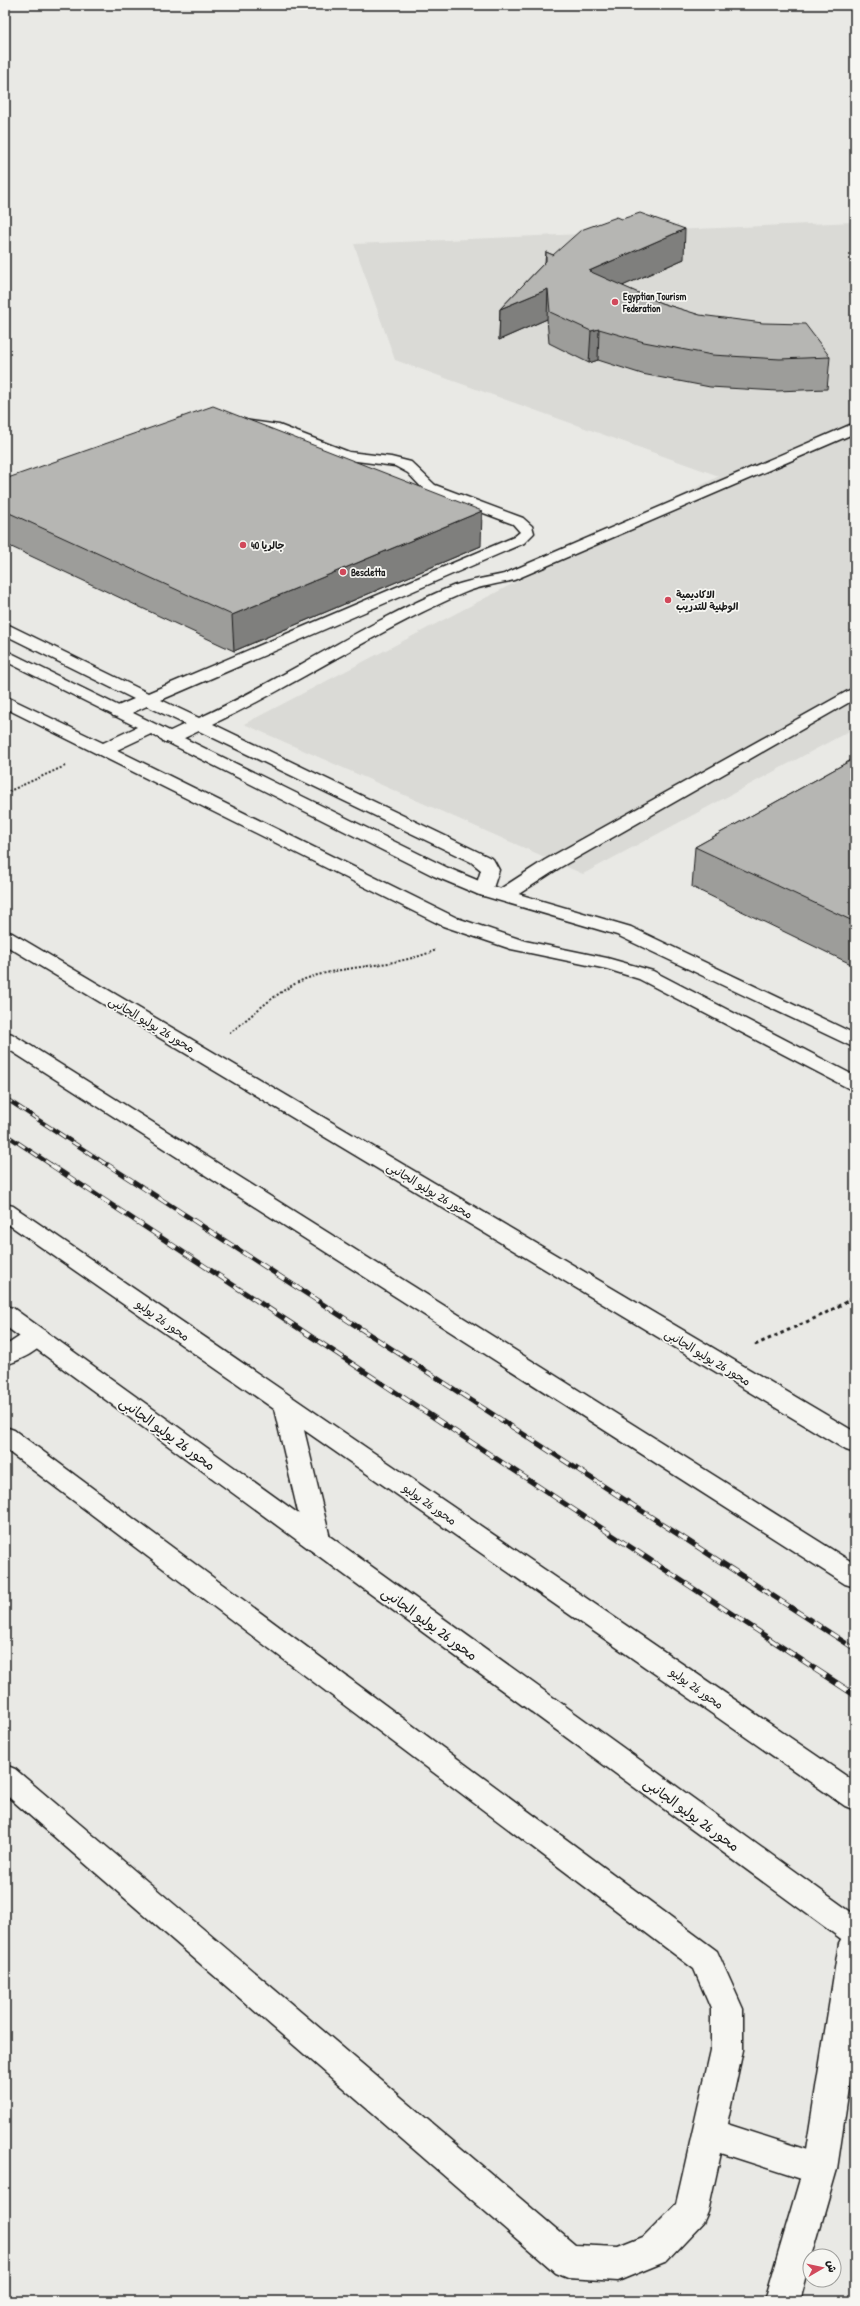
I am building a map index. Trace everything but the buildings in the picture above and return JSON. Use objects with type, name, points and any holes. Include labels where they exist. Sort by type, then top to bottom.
[{"type":"main road","points":[[119,712],[519,540],[527,533],[527,529],[518,521],[430,488],[421,480],[416,472],[405,465],[388,461],[347,456],[263,424],[235,424],[212,431]]},
{"type":"main road","points":[[170,738],[230,710],[353,641],[460,589],[509,577],[855,428]]},
{"type":"main road","points":[[5,629],[148,700],[478,858],[486,864],[490,870],[484,890]]},
{"type":"main road","points":[[5,655],[441,872],[484,890],[624,931],[855,1042]]},
{"type":"main road","points":[[504,895],[552,864],[855,692]]},
{"type":"main road","points":[[5,701],[105,749],[425,910],[470,930],[506,942],[540,950],[600,960],[640,973],[855,1084]]},
{"type":"main road","points":[[105,749],[150,728]]},
{"type":"main road","name":"محور 26 يوليو الجانبى","points":[[5,937],[855,1444]]},
{"type":"main road","points":[[5,1038],[855,1577]]},
{"type":"main road","name":"محور 26 يوليو","points":[[5,1211],[855,1798]]},
{"type":"main road","name":"محور 26 يوليو الجانبى","points":[[5,1314],[855,1932]]},
{"type":"main road","points":[[5,1357],[37,1337]]},
{"type":"main road","points":[[285,1404],[318,1542]]},
{"type":"main road","points":[[5,1436],[706,1960],[727,2008],[727,2050],[691,2212],[655,2249],[618,2264],[568,2261],[5,1777]]},
{"type":"main road","points":[[782,2301],[820,2169],[855,1943]]},
{"type":"main road","points":[[709,2134],[820,2169]]},
{"type":"path","points":[[5,793],[105,749]]},
{"type":"path","points":[[203,1054],[279,995],[303,980],[332,971],[415,959],[449,944],[470,930]]},
{"type":"path","points":[[717,1362],[822,1315],[855,1297]]},
{"type":"shaded area","name":"الاكاديمية الوطنية للتدريب","points":[[855,222],[855,728],[583,874],[244,724],[719,476],[395,360],[354,244]]},
{"type":"railway","points":[[5,1098],[109,1166]]},
{"type":"railway","points":[[5,1134],[53,1166]]},
{"type":"railway","points":[[51,1165],[817,1670]]},
{"type":"railway","points":[[108,1165],[855,1649]]},
{"type":"railway","points":[[815,1669],[855,1695]]},
{"type":"place","name":"Egyptian Tourism Federation","points":[[615,302]]},
{"type":"place","name":"جالريا 40","points":[[243,545]]},
{"type":"place","name":"Bescletta","points":[[343,572]]},
{"type":"place","name":"الاكاديمية الوطنية للتدريب","points":[[668,600]]}]
